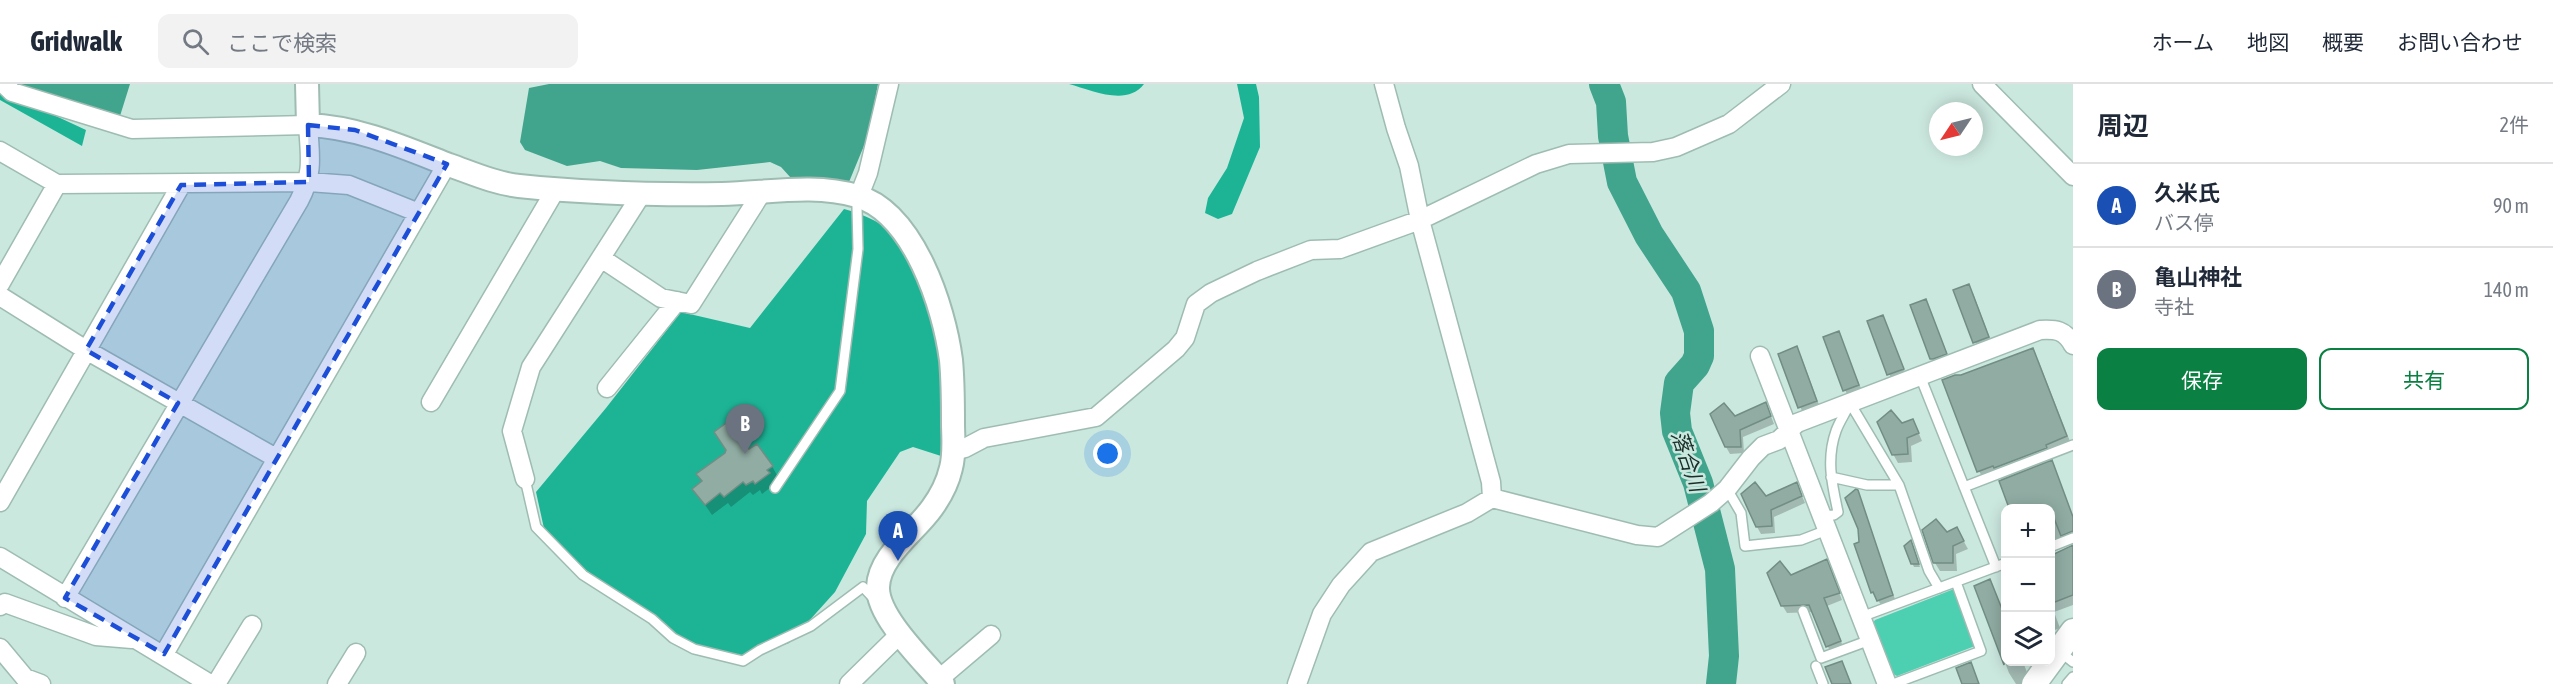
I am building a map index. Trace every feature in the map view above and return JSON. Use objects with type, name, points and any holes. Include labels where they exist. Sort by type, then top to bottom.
[{"type":"main road","points":[[2034,684],[2066,657],[2073,631]]},
{"type":"street","points":[[4,84],[12,92],[132,129],[308,125],[355,130],[488,180],[514,185],[641,195],[813,189],[860,196],[881,208],[895,220],[911,240],[923,263],[951,357],[953,451],[951,468],[933,507],[881,572],[878,586],[884,609],[941,682],[991,635]]},
{"type":"street","points":[[65,598],[309,182],[306,84]]},
{"type":"street","points":[[860,196],[868,173],[889,84]]},
{"type":"street","points":[[1384,84],[1409,166],[1420,220],[1491,483],[1492,498]]},
{"type":"street","points":[[953,451],[965,448],[984,438],[1096,417],[1176,349],[1185,338],[1196,304],[1210,292],[1257,271],[1311,250],[1340,249],[1420,220],[1536,165],[1569,154],[1653,152],[1676,147],[1711,134],[1729,124],[1780,84]]},
{"type":"street","points":[[1982,84],[2073,176]]},
{"type":"street","points":[[0,151],[57,184],[180,185],[309,182],[350,185],[419,213]]},
{"type":"street","points":[[164,654],[447,164]]},
{"type":"street","points":[[0,284],[57,184]]},
{"type":"street","points":[[0,502],[180,185]]},
{"type":"street","points":[[431,402],[556,189]]},
{"type":"street","points":[[601,258],[661,298],[691,303],[762,192]]},
{"type":"street","points":[[525,479],[512,431],[531,367],[641,195]]},
{"type":"street","points":[[0,297],[86,350],[276,458]]},
{"type":"street","points":[[607,387],[677,301]]},
{"type":"street","points":[[1297,684],[1322,614],[1341,585],[1371,552],[1467,513],[1492,498],[1637,535],[1658,537],[1704,508],[1727,489],[1763,446],[1779,440],[1788,429],[1797,423],[2040,330],[2056,329],[2067,335],[2073,345]]},
{"type":"street","points":[[1760,356],[1887,684]]},
{"type":"street","points":[[0,557],[65,598],[164,654],[210,684]]},
{"type":"street","points":[[0,606],[5,603],[96,636],[137,639]]},
{"type":"street","points":[[216,684],[252,625]]},
{"type":"street","points":[[849,684],[901,633]]},
{"type":"street","points":[[0,648],[24,678],[40,684]]},
{"type":"street","points":[[337,684],[356,652]]},
{"type":"lane","points":[[775,488],[840,391],[858,249],[857,207],[860,196]]},
{"type":"lane","points":[[1861,617],[2001,565],[1964,487],[1920,375]]},
{"type":"lane","points":[[1727,489],[1740,513],[1745,546],[1801,540],[1838,512],[1831,477],[1830,456],[1836,430],[1850,403]]},
{"type":"lane","points":[[1850,403],[1899,484],[1929,571],[1939,588]]},
{"type":"lane","points":[[1964,487],[2073,445]]},
{"type":"lane","points":[[1831,477],[1867,485],[1899,484]]},
{"type":"lane","points":[[525,479],[536,527],[542,534],[583,574],[652,619],[672,638],[694,650],[743,662],[760,650],[811,626],[863,587],[884,609]]},
{"type":"lane","points":[[2055,544],[2073,538]]},
{"type":"lane","points":[[1893,684],[1981,651],[1956,582]]},
{"type":"lane","points":[[1803,610],[1821,658],[1870,640]]},
{"type":"lane","points":[[1816,666],[1823,684]]},
{"type":"lane","points":[[2067,684],[2073,677]]},
{"type":"highlighted area","points":[[308,125],[355,130],[447,164],[164,654],[65,598],[178,403],[86,350],[181,185],[309,182]]},
{"type":"shaded area","points":[[19,84],[130,84],[120,116],[25,88]]},
{"type":"shaded area","points":[[549,84],[878,84],[868,136],[849,182],[820,178],[791,178],[781,167],[770,162],[697,170],[621,168],[600,161],[567,166],[525,150],[520,142],[529,88]]},
{"type":"shaded area","points":[[1069,84],[1144,84],[1137,91],[1119,96],[1098,93]]},
{"type":"shaded area","points":[[1237,84],[1256,84],[1259,97],[1260,147],[1232,214],[1218,219],[1205,213],[1208,198],[1227,168],[1244,118]]},
{"type":"shaded area","points":[[0,90],[86,130],[82,146],[0,100]]},
{"type":"shaded area","points":[[844,209],[874,220],[899,239],[919,280],[939,356],[944,409],[941,456],[913,447],[900,452],[867,501],[866,534],[835,592],[789,643],[745,659],[700,649],[656,627],[545,533],[536,492],[606,408],[681,312],[750,328]]},
{"type":"shaded area","points":[[1954,589],[1975,646],[1897,676],[1893,674],[1873,623],[1875,620]]},
{"type":"building","points":[[1969,284],[1989,337],[1973,343],[1953,290]]},
{"type":"building","points":[[1926,299],[1947,354],[1933,359],[1930,359],[1910,305]]},
{"type":"building","points":[[1883,315],[1904,369],[1887,375],[1867,321]]},
{"type":"building","points":[[1839,331],[1859,385],[1843,391],[1823,337]]},
{"type":"building","points":[[1797,346],[1817,401],[1798,408],[1778,354]]},
{"type":"building","points":[[2033,348],[2067,436],[2046,445],[2047,448],[1977,472],[1942,380]]},
{"type":"building","points":[[1766,402],[1771,416],[1740,430],[1741,447],[1725,447],[1710,414],[1724,403],[1735,416]]},
{"type":"building","points":[[1891,410],[1902,423],[1913,419],[1919,433],[1907,438],[1908,454],[1892,455],[1877,422]]},
{"type":"building","points":[[729,421],[749,449],[757,444],[773,466],[767,470],[770,473],[755,484],[753,481],[746,485],[743,482],[724,497],[720,493],[705,505],[692,489],[702,481],[696,474],[725,453],[726,450],[714,432]]},
{"type":"building","points":[[2052,460],[2073,517],[2073,531],[2061,536],[2055,521],[2055,504],[2008,504],[1999,481]]},
{"type":"building","points":[[1755,482],[1766,496],[1797,482],[1802,496],[1771,510],[1772,526],[1756,527],[1741,494]]},
{"type":"building","points":[[1856,489],[1893,595],[1877,601],[1873,592],[1871,593],[1854,544],[1859,542],[1858,529],[1845,498]]},
{"type":"building","points":[[1936,519],[1947,532],[1957,527],[1964,541],[1953,546],[1953,563],[1933,563],[1922,530]]},
{"type":"building","points":[[1911,540],[1919,564],[1911,564],[1904,546]]},
{"type":"building","points":[[2073,545],[2073,595],[2055,602],[2055,558],[2055,554]]},
{"type":"building","points":[[1827,559],[1840,593],[1824,598],[1841,641],[1826,647],[1809,605],[1781,606],[1767,573],[1780,561],[1791,575]]},
{"type":"building","points":[[1990,579],[2001,606],[2001,657],[1974,586]]},
{"type":"building","points":[[1842,661],[1851,684],[1832,684],[1825,667]]},
{"type":"building","points":[[1971,662],[1979,684],[1962,684],[1956,668]]},
{"type":"waterway","name":"落合川","points":[[1604,84],[1611,102],[1613,136],[1622,182],[1649,235],[1686,291],[1699,331],[1699,356],[1695,365],[1679,383],[1675,413],[1677,431],[1698,483],[1720,569],[1724,656],[1721,684]]},
{"type":"place","name":"亀山神社","points":[[745,454]]},
{"type":"place","name":"久米氏","points":[[898,561]]}]
